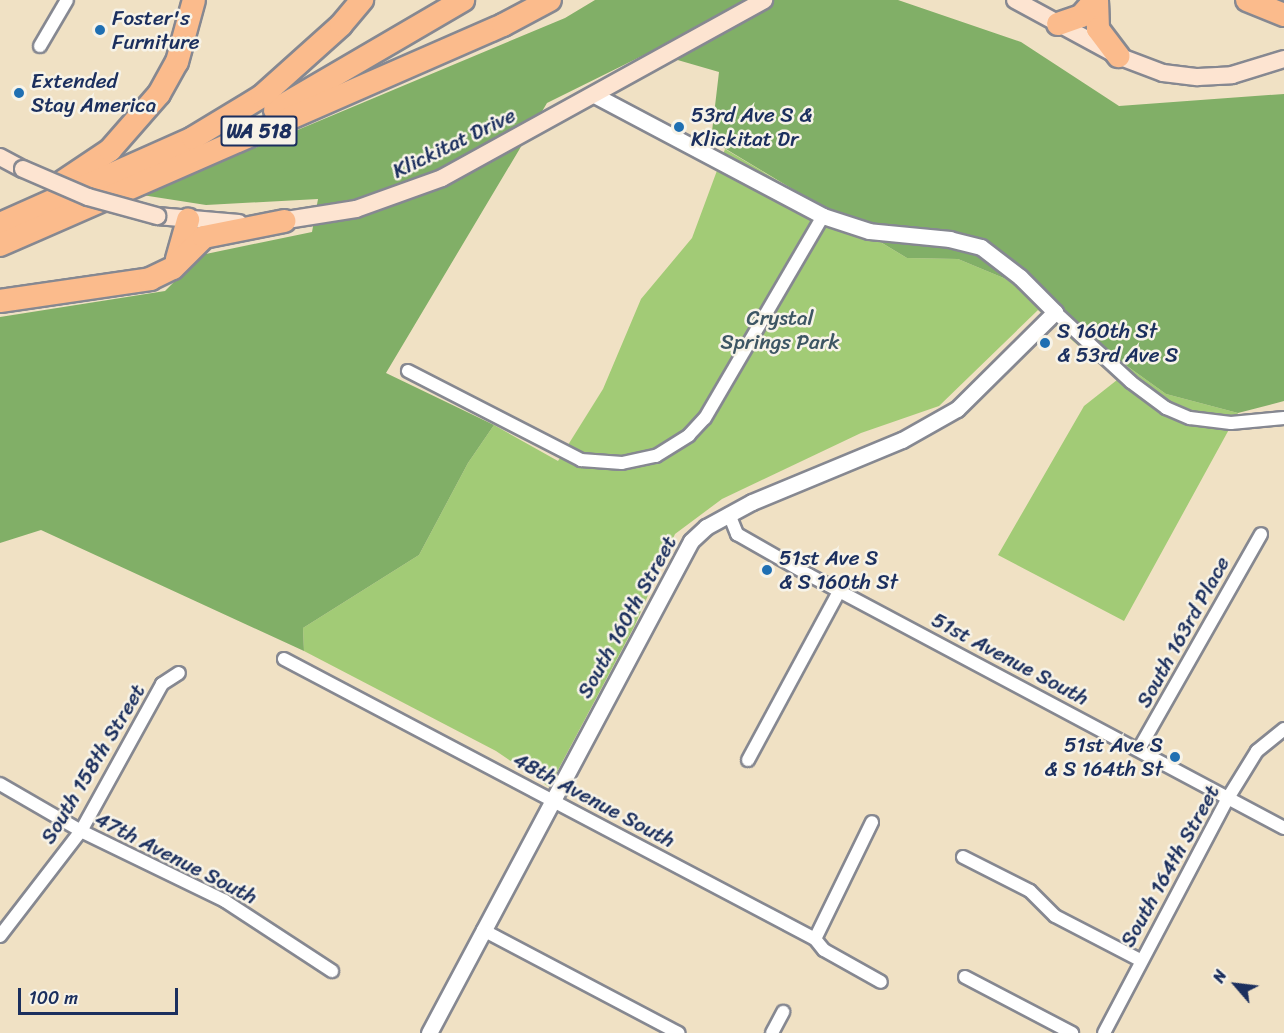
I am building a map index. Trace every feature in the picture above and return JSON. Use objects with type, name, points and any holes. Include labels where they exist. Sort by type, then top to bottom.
[{"type":"highway","points":[[0,215],[76,176],[110,150],[137,123],[177,62],[194,0]]},
{"type":"highway","name":"WA 518","points":[[0,224],[203,132],[262,96],[301,63],[362,0]]},
{"type":"highway","points":[[150,178],[349,69],[463,0]]},
{"type":"highway","name":"WA 518","points":[[0,245],[502,25],[539,0]]},
{"type":"highway","points":[[502,25],[550,0]]},
{"type":"highway","points":[[1058,24],[1081,16],[1096,0]]},
{"type":"highway","points":[[1096,0],[1098,29],[1118,56]]},
{"type":"highway","points":[[1247,0],[1284,15]]},
{"type":"highway","points":[[1277,0],[1284,3]]},
{"type":"highway","points":[[173,268],[188,220]]},
{"type":"highway","points":[[0,301],[150,279],[173,268],[204,237],[285,221]]},
{"type":"main road","name":"Klickitat Drive","points":[[0,157],[88,197],[157,216],[188,220],[285,221],[356,209],[422,187],[765,0]]},
{"type":"main road","points":[[1015,0],[1118,56],[1163,73],[1198,78],[1248,72],[1284,59]]},
{"type":"street","points":[[40,46],[67,0]]},
{"type":"street","points":[[594,95],[823,216],[869,231],[950,239],[981,247],[1020,277],[1131,382],[1166,408],[1190,418],[1232,423],[1284,418]]},
{"type":"street","points":[[408,371],[581,460],[609,464],[638,461],[656,456],[689,435],[718,399],[823,216]]},
{"type":"street","name":"South 160th Street","points":[[429,1033],[681,556],[706,527],[729,514],[902,440],[957,409],[1055,312]]},
{"type":"street","name":"51st Avenue South","points":[[729,514],[737,534],[839,592],[1139,749],[1284,828]]},
{"type":"street","name":"South 163rd Place","points":[[1139,749],[1261,534]]},
{"type":"street","points":[[748,760],[839,592]]},
{"type":"street","name":"48th Avenue South","points":[[284,659],[815,939],[824,950],[881,982]]},
{"type":"street","name":"South 158th Street","points":[[0,936],[81,831],[162,684],[179,673]]},
{"type":"street","name":"South 164th Street","points":[[1104,1033],[1140,960],[1228,798],[1257,750],[1284,729]]},
{"type":"street","name":"47th Avenue South","points":[[0,784],[81,831],[225,901],[332,971]]},
{"type":"street","points":[[815,939],[872,822]]},
{"type":"street","points":[[963,857],[1030,891],[1055,916],[1140,960]]},
{"type":"street","points":[[483,930],[678,1033]]},
{"type":"street","points":[[965,977],[1072,1033]]},
{"type":"street","points":[[771,1033],[783,1012]]},
{"type":"green space","points":[[595,0],[898,0],[1021,42],[1119,106],[1284,94],[1284,401],[1238,413],[1166,394],[1006,279],[958,259],[907,258],[711,140],[719,72],[650,52],[547,103],[386,373],[494,425],[468,463],[419,555],[303,628],[304,651],[41,530],[0,543],[0,317],[165,291],[201,255],[312,232],[318,199],[206,205],[142,195],[565,18]]},
{"type":"green space","name":"Crystal Springs Park","points":[[725,149],[907,258],[958,259],[1006,279],[1166,394],[1238,413],[1124,621],[998,555],[1084,406],[1117,380],[1038,310],[939,406],[861,433],[722,499],[675,534],[635,625],[549,787],[496,751],[304,651],[303,628],[419,555],[468,463],[494,425],[558,461],[603,389],[641,299],[692,238]]},
{"type":"place","name":"Foster's Furniture","points":[[100,30]]},
{"type":"place","name":"Extended Stay America","points":[[19,93]]},
{"type":"place","name":"53rd Ave S & Klickitat Dr","points":[[679,127]]},
{"type":"place","name":"S 160th St & 53rd Ave S","points":[[1045,343]]},
{"type":"place","name":"51st Ave S & S 160th St","points":[[767,570]]},
{"type":"place","name":"51st Ave S & S 164th St","points":[[1175,757]]}]
